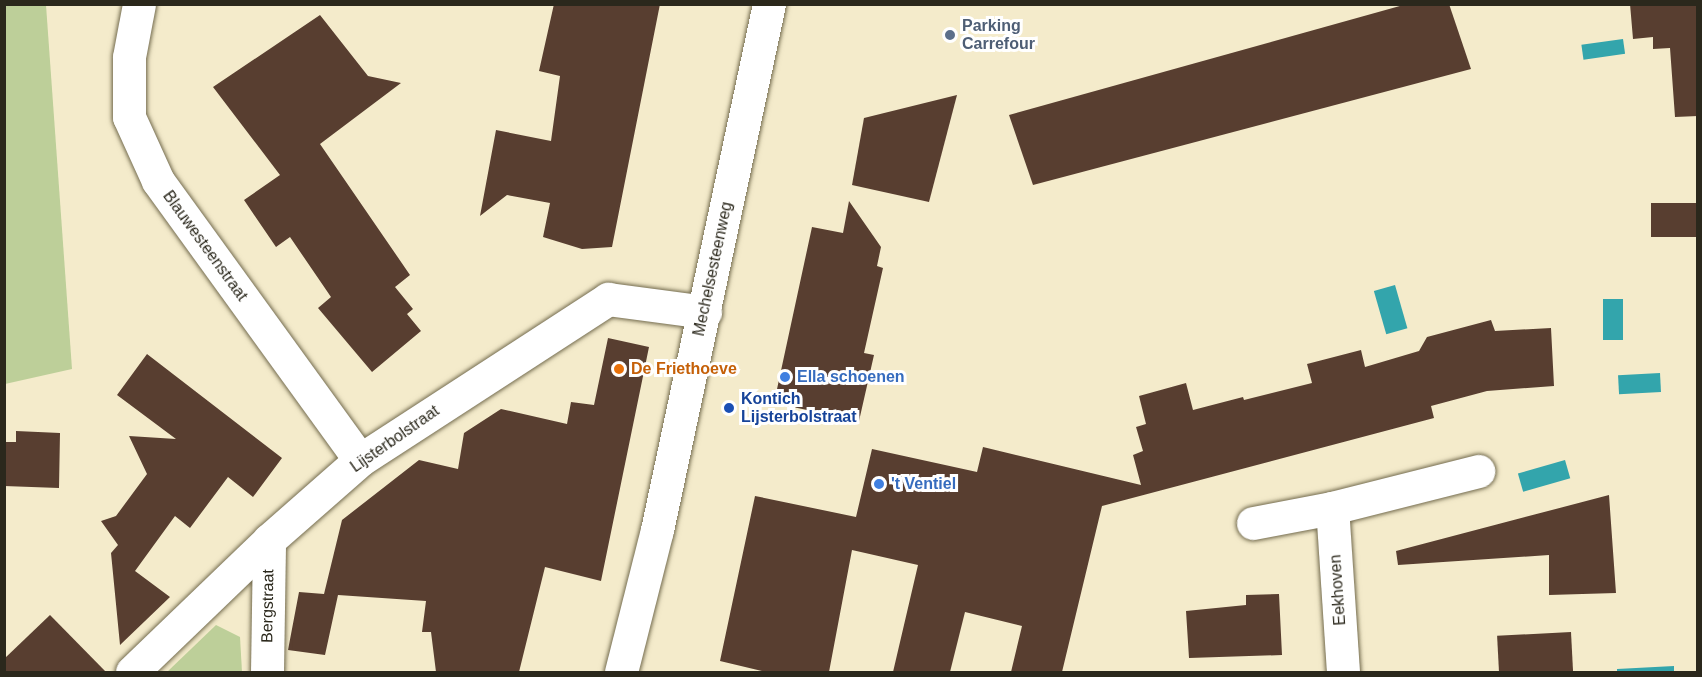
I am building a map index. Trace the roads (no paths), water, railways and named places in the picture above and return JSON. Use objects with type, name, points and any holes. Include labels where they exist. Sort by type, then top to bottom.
[{"type":"street","name":"Blauwesteenstraat","points":[[139,4],[129,57],[129,117],[158,182],[360,460]]},
{"type":"street","name":"Mechelsesteenweg","points":[[621,672],[657,530],[769,4]]},
{"type":"street","name":"Lijsterbolstraat","points":[[132,672],[269,540],[360,460],[608,299],[705,312]]},
{"type":"street","points":[[1253,523],[1332,508],[1478,471]]},
{"type":"street","name":"Eekhoven","points":[[1332,508],[1343,672]]},
{"type":"street","name":"Bergstraat","points":[[267,672],[269,540]]},
{"type":"water","points":[[1623,39],[1625,54],[1583,60],[1581,45]]},
{"type":"water","points":[[1395,285],[1407,328],[1386,334],[1374,291]]},
{"type":"water","points":[[1603,299],[1623,299],[1623,340],[1603,340]]},
{"type":"water","points":[[1660,373],[1661,392],[1619,394],[1618,375]]},
{"type":"water","points":[[1565,460],[1570,478],[1523,492],[1518,474]]},
{"type":"water","points":[[1674,666],[1674,672],[1617,672],[1617,669]]},
{"type":"place","name":"Parking Carrefour","points":[[950,35]]},
{"type":"place","name":"De Friethoeve","points":[[619,369]]},
{"type":"place","name":"Ella schoenen","points":[[785,377]]},
{"type":"place","name":"Kontich Lijsterbolstraat","points":[[729,408]]},
{"type":"place","name":"'t Ventiel","points":[[879,484]]}]
